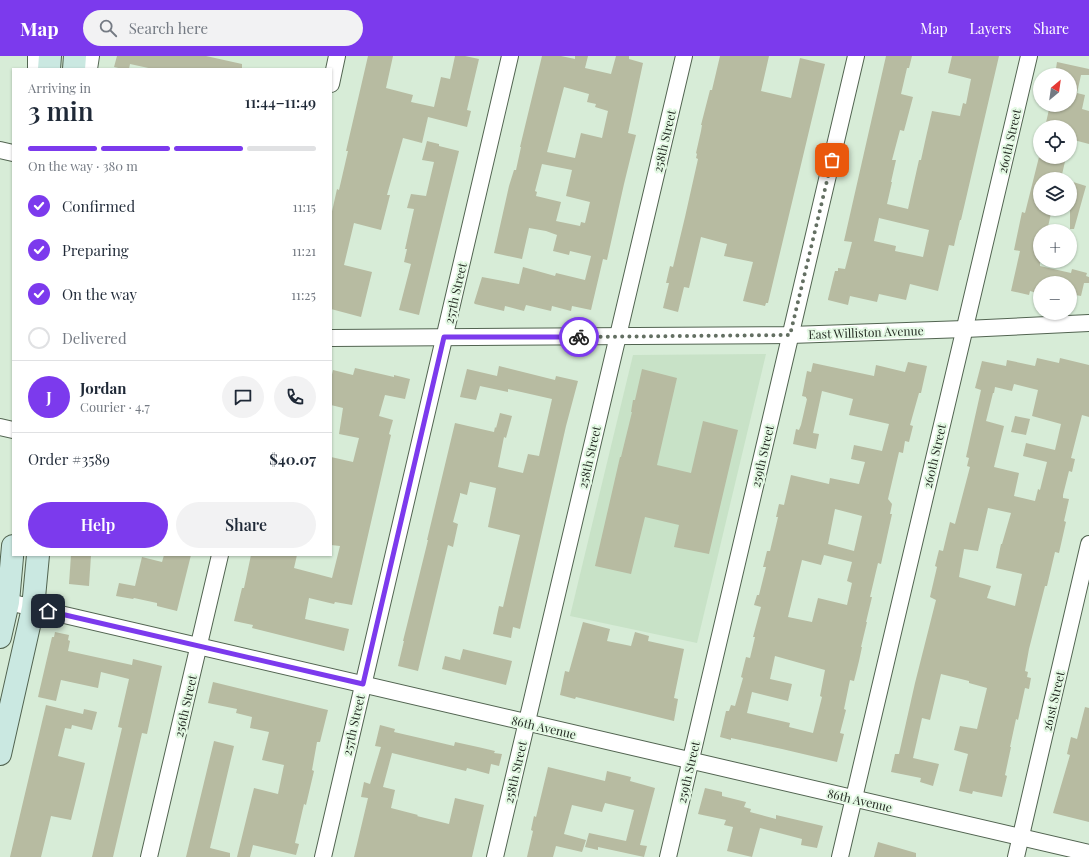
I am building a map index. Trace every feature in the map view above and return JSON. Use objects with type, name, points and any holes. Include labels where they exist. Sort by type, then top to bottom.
[{"type":"main road","points":[[49,68],[50,56]]},
{"type":"main road","points":[[74,68],[75,56]]},
{"type":"main road","points":[[0,637],[12,552]]},
{"type":"main road","points":[[0,754],[33,608],[38,556]]},
{"type":"street","points":[[36,56],[36,68]]},
{"type":"street","points":[[89,68],[91,56]]},
{"type":"street","name":"257th Street","points":[[323,857],[510,56]]},
{"type":"street","name":"258th Street","points":[[495,857],[684,56]]},
{"type":"street","name":"259th Street","points":[[668,857],[856,56]]},
{"type":"street","name":"260th Street","points":[[840,857],[1029,56]]},
{"type":"street","points":[[332,70],[333,57]]},
{"type":"street","points":[[0,150],[12,153]]},
{"type":"street","name":"East Williston Avenue","points":[[332,338],[790,335],[1089,323]]},
{"type":"street","points":[[0,427],[12,430]]},
{"type":"street","name":"261st Street","points":[[1016,857],[1089,544]]},
{"type":"street","name":"256th Street","points":[[149,857],[220,556]]},
{"type":"street","name":"86th Avenue","points":[[4,601],[199,645],[527,723],[1089,853]]},
{"type":"shaded area","points":[[766,354],[697,643],[570,616],[633,355]]},
{"type":"building","points":[[117,56],[206,56],[242,64],[242,68],[148,68],[130,64],[129,68],[114,67]]},
{"type":"building","points":[[368,56],[393,56],[386,88],[413,95],[411,102],[434,107],[441,77],[450,79],[455,56],[465,56],[479,59],[467,110],[471,111],[467,127],[428,117],[422,143],[403,138],[387,195],[390,195],[381,230],[354,223],[344,265],[372,272],[361,317],[332,309],[332,212],[337,189],[339,190],[348,151],[346,151]]},
{"type":"building","points":[[542,56],[561,56],[575,59],[575,56],[588,56],[585,68],[611,74],[616,56],[629,56],[629,59],[643,63],[628,133],[636,135],[607,260],[603,259],[591,310],[572,306],[571,311],[552,306],[551,311],[526,305],[524,311],[505,306],[504,311],[474,303],[482,277],[519,284],[523,267],[555,276],[556,273],[585,280],[591,256],[570,251],[569,255],[553,251],[557,235],[546,231],[529,228],[522,259],[494,253],[509,186],[514,170],[516,170],[520,147]],"holes":[[[564,87],[589,94],[587,102],[596,104],[595,107],[608,111],[602,138],[581,133],[575,158],[547,152]],[[542,164],[572,170],[566,196],[590,202],[585,223],[581,222],[580,226],[556,221],[561,202],[536,196],[537,192],[535,191]]]},
{"type":"building","points":[[720,56],[769,56],[761,91],[791,98],[800,58],[825,64],[768,303],[766,303],[765,306],[743,301],[753,262],[724,256],[727,244],[701,237],[689,288],[684,287],[678,312],[663,308],[669,283],[666,283],[670,266],[673,267],[685,217],[698,159],[696,158],[696,153],[701,125],[710,90],[712,90]]},
{"type":"building","points":[[886,56],[912,56],[909,68],[907,68],[901,94],[913,97],[904,131],[900,130],[892,160],[896,160],[887,204],[908,209],[932,111],[960,116],[963,103],[966,104],[971,79],[948,73],[952,56],[999,56],[961,220],[954,246],[949,245],[938,291],[910,284],[906,300],[879,294],[877,302],[850,296],[848,305],[828,300],[835,271],[838,271],[838,268],[845,269],[852,242],[844,241]],"holes":[[[879,218],[929,230],[923,257],[895,251],[896,246],[874,241]]]},
{"type":"building","points":[[1057,62],[1089,69],[1089,75],[1081,75],[1077,93],[1077,68],[1056,68]]},
{"type":"building","points":[[1077,93],[1085,95],[1082,109],[1089,111],[1089,144],[1077,141],[1077,120],[1047,120],[1048,112],[1077,112]]},
{"type":"building","points":[[427,141],[459,151],[419,315],[399,310],[411,264],[404,262],[407,249],[405,249],[414,209],[407,208],[411,194],[426,196],[434,162],[422,160]]},
{"type":"building","points":[[1037,164],[1064,164],[1063,172],[1035,172]]},
{"type":"building","points":[[1033,181],[1033,216],[1050,216],[1049,224],[1033,224],[1033,268],[1049,268],[1071,273],[1072,269],[1087,273],[1086,276],[1089,277],[1089,283],[1084,283],[1081,296],[1077,295],[1077,276],[1033,276],[1033,292],[1030,291],[1029,295],[1011,291],[1020,251],[1014,250],[1022,212],[1025,213]]},
{"type":"building","points":[[1077,183],[1086,186],[1075,224],[1070,224],[1070,216],[1077,216]]},
{"type":"building","points":[[1037,358],[1059,363],[1060,358],[1089,365],[1089,417],[1082,415],[1071,458],[1075,459],[1072,472],[1069,471],[1063,495],[1063,498],[1069,499],[1064,521],[1066,522],[1059,553],[1055,552],[1047,586],[1045,586],[1029,649],[1025,671],[1028,672],[1027,677],[1031,678],[1029,689],[1025,688],[1018,720],[1016,719],[1005,775],[1007,776],[1002,797],[973,791],[972,794],[959,791],[968,754],[954,750],[960,726],[977,729],[987,688],[969,683],[969,681],[941,674],[930,720],[922,718],[913,758],[939,764],[933,786],[920,782],[921,778],[891,772],[895,754],[899,754],[936,600],[930,597],[937,567],[935,566],[939,550],[943,551],[950,522],[955,524],[970,467],[967,466],[969,458],[966,457],[981,390],[975,388],[982,361],[1006,366],[1007,360],[1035,366]],"holes":[[[1014,384],[1038,390],[1032,416],[1061,424],[1055,450],[1026,443],[1023,456],[1047,462],[1040,490],[1038,489],[1035,501],[1014,496],[1019,473],[994,467],[1004,426],[986,421],[995,387],[1012,391]],[[988,508],[1011,513],[1001,544],[996,568],[1022,574],[1015,606],[987,598],[991,586],[959,577],[964,549],[978,551]]]},
{"type":"building","points":[[908,362],[927,366],[921,393],[919,393],[910,425],[913,426],[909,442],[905,441],[903,453],[899,452],[888,499],[892,504],[890,514],[892,514],[881,564],[878,563],[870,597],[872,597],[854,681],[850,680],[844,709],[846,710],[840,733],[844,734],[837,762],[731,738],[731,740],[720,737],[726,711],[729,711],[731,705],[735,706],[743,678],[741,677],[746,657],[750,658],[755,637],[753,637],[761,607],[754,605],[757,595],[759,595],[766,567],[763,567],[767,551],[770,551],[778,517],[776,517],[779,504],[784,505],[791,475],[829,484],[830,478],[859,484],[865,462],[851,459],[854,445],[882,451],[889,424],[849,415],[853,399],[822,391],[813,433],[819,434],[816,449],[793,444],[796,429],[799,430],[801,425],[807,399],[806,397],[802,396],[807,371],[811,372],[813,363],[874,376],[876,365],[905,372]],"holes":[[[835,509],[862,516],[854,551],[828,544]],[[824,555],[852,562],[847,581],[852,583],[847,605],[818,598],[812,622],[788,617],[802,560],[821,565]],[[775,656],[825,670],[820,696],[822,697],[813,733],[789,727],[790,723],[747,713],[752,692],[788,701],[792,684],[770,679]]]},
{"type":"building","points":[[499,366],[555,380],[556,376],[578,381],[566,426],[520,629],[513,627],[511,638],[493,634],[499,606],[503,607],[520,535],[488,527],[496,488],[470,482],[467,495],[460,493],[453,522],[458,524],[453,547],[448,545],[418,671],[398,666],[455,423],[494,432],[500,413],[512,416],[506,438],[504,437],[498,467],[523,473],[528,454],[539,456],[552,399],[508,389],[508,392],[480,386],[476,400],[460,397],[467,369],[497,376]]},
{"type":"building","points":[[355,368],[410,379],[405,399],[385,395],[379,416],[393,420],[389,434],[391,435],[352,605],[335,602],[334,604],[309,598],[305,619],[349,629],[344,651],[252,628],[253,625],[234,621],[242,588],[244,588],[251,556],[297,556],[294,568],[332,578],[340,546],[332,545],[332,457],[353,462],[359,438],[339,434],[343,408],[332,405],[332,374],[333,370],[353,375]]},
{"type":"building","points":[[642,369],[677,378],[657,465],[691,473],[703,421],[738,430],[709,554],[674,547],[679,525],[645,517],[631,574],[595,566],[632,412],[633,400],[635,400]]},
{"type":"building","points":[[1015,416],[1030,419],[1026,435],[1011,432]]},
{"type":"building","points":[[71,556],[91,556],[89,586],[69,584]]},
{"type":"building","points":[[164,556],[191,556],[177,611],[157,606],[157,603],[116,596],[119,583],[135,586],[142,557],[162,562]]},
{"type":"building","points":[[583,622],[610,629],[607,641],[631,646],[635,632],[649,636],[648,641],[684,649],[674,698],[678,699],[674,721],[576,697],[575,699],[560,695],[565,671],[569,672]]},
{"type":"building","points":[[55,632],[69,635],[68,640],[70,641],[68,651],[132,665],[133,659],[162,666],[147,734],[142,733],[113,857],[92,857],[122,728],[118,727],[129,679],[101,672],[98,688],[61,680],[56,701],[38,697],[52,637],[54,637]]},
{"type":"building","points":[[463,649],[512,661],[506,685],[442,669],[445,656],[460,660]]},
{"type":"building","points":[[213,682],[328,710],[320,742],[317,742],[312,770],[314,771],[306,805],[304,804],[295,843],[299,844],[296,855],[253,845],[250,857],[237,857],[254,788],[278,794],[284,765],[262,760],[269,732],[250,728],[252,717],[236,713],[237,709],[208,703]]},
{"type":"building","points":[[46,705],[83,714],[84,709],[97,712],[92,730],[72,725],[71,729],[65,728],[58,756],[85,763],[71,820],[51,816],[41,857],[10,857]]},
{"type":"building","points":[[1085,707],[1089,708],[1089,822],[1053,813],[1070,755],[1067,754],[1071,737],[1077,739]]},
{"type":"building","points":[[380,725],[395,729],[394,732],[454,746],[455,742],[502,754],[499,766],[491,764],[489,774],[467,768],[466,771],[392,753],[383,787],[395,790],[391,808],[449,824],[455,798],[484,805],[472,857],[354,857],[368,798],[361,797],[364,782],[370,784],[381,747],[375,746]]},
{"type":"building","points":[[214,741],[234,746],[210,848],[230,853],[230,857],[186,857]]},
{"type":"building","points":[[548,767],[605,781],[607,771],[631,777],[630,781],[655,788],[640,845],[647,846],[644,857],[598,847],[598,850],[585,847],[589,833],[626,841],[634,810],[605,803],[602,812],[572,805],[564,834],[586,840],[582,852],[556,846],[553,857],[527,857],[533,831],[531,830],[534,816],[536,817]]},
{"type":"building","points":[[705,788],[722,792],[722,796],[746,802],[744,807],[751,809],[750,812],[776,819],[776,815],[823,826],[817,848],[801,845],[802,839],[760,828],[752,857],[727,851],[733,827],[724,825],[726,820],[698,814]]},
{"type":"building","points":[[878,842],[916,853],[916,857],[874,857]]},
{"type":"way so far","points":[[579,337],[790,335],[832,160]]},
{"type":"route","points":[[48,611],[363,684],[444,337],[579,337]]}]
